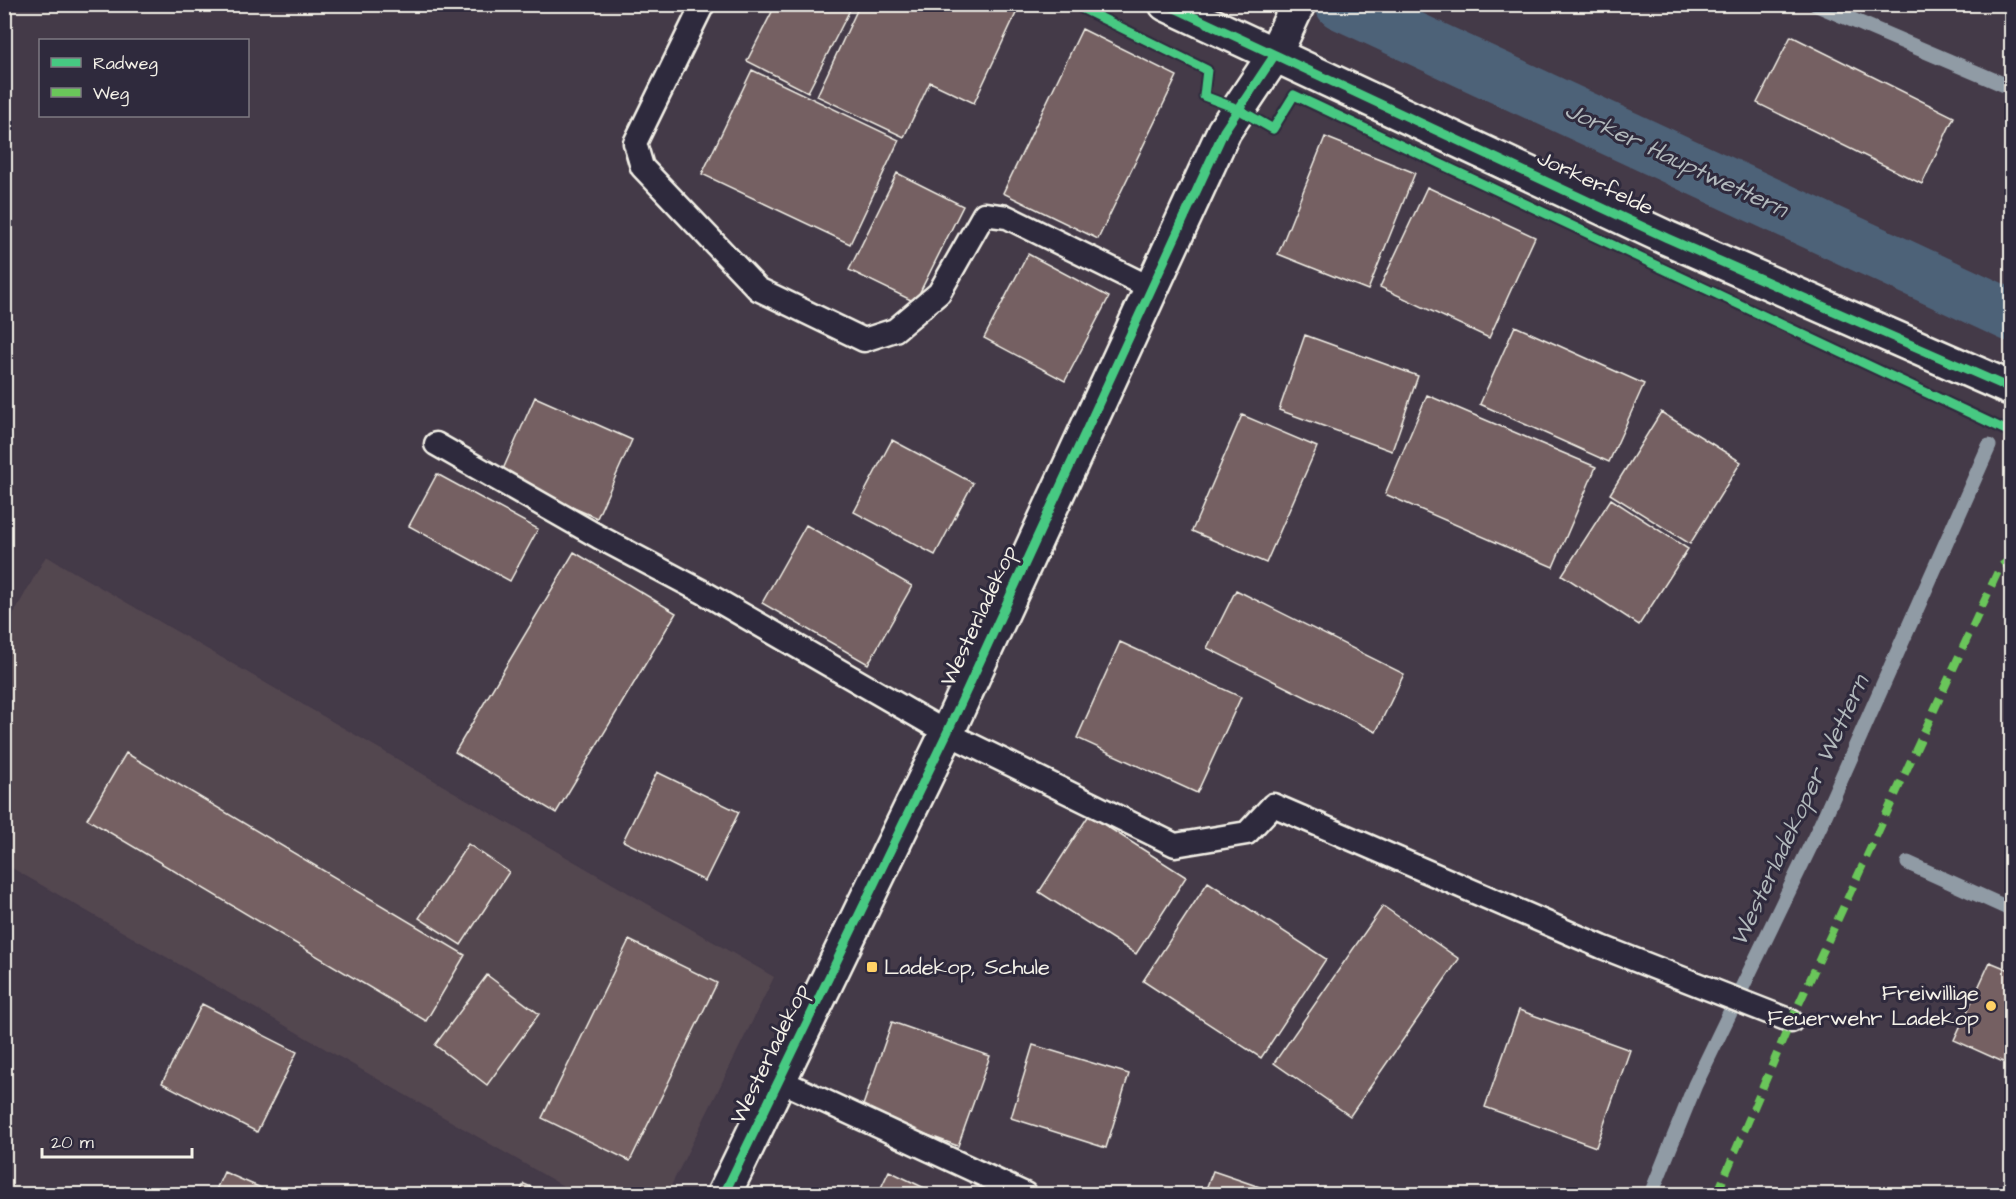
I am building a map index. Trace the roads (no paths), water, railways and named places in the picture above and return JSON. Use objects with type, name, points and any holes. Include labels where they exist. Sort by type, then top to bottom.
[{"type":"street","name":"Jorkerfelde","points":[[1166,4],[1657,233],[2012,389]]},
{"type":"street","name":"Westerladekop","points":[[724,1194],[947,733],[1224,131],[1274,56],[1295,12]]},
{"type":"lane","points":[[703,4],[635,143],[642,167],[758,289],[864,340],[895,330],[939,293],[984,214],[1007,217],[1151,288]]},
{"type":"lane","points":[[436,444],[599,537],[764,626],[947,733],[1175,845],[1247,833],[1273,806],[1602,947],[1791,1021]]},
{"type":"lane","points":[[779,1080],[1025,1194]]},
{"type":"waterway","name":"Jorker Hauptwettern","points":[[1341,4],[2012,316]]},
{"type":"waterway","points":[[1815,4],[2012,88]]},
{"type":"waterway","name":"Westerladekoper Wettern","points":[[1651,1194],[1695,1085],[1822,822],[1989,446]]},
{"type":"waterway","points":[[1908,863],[2012,910]]},
{"type":"place","name":"Ladekop, Schule","points":[[872,967]]},
{"type":"place","name":"Freiwillige Feuerwehr Ladekop","points":[[1991,1006]]}]
